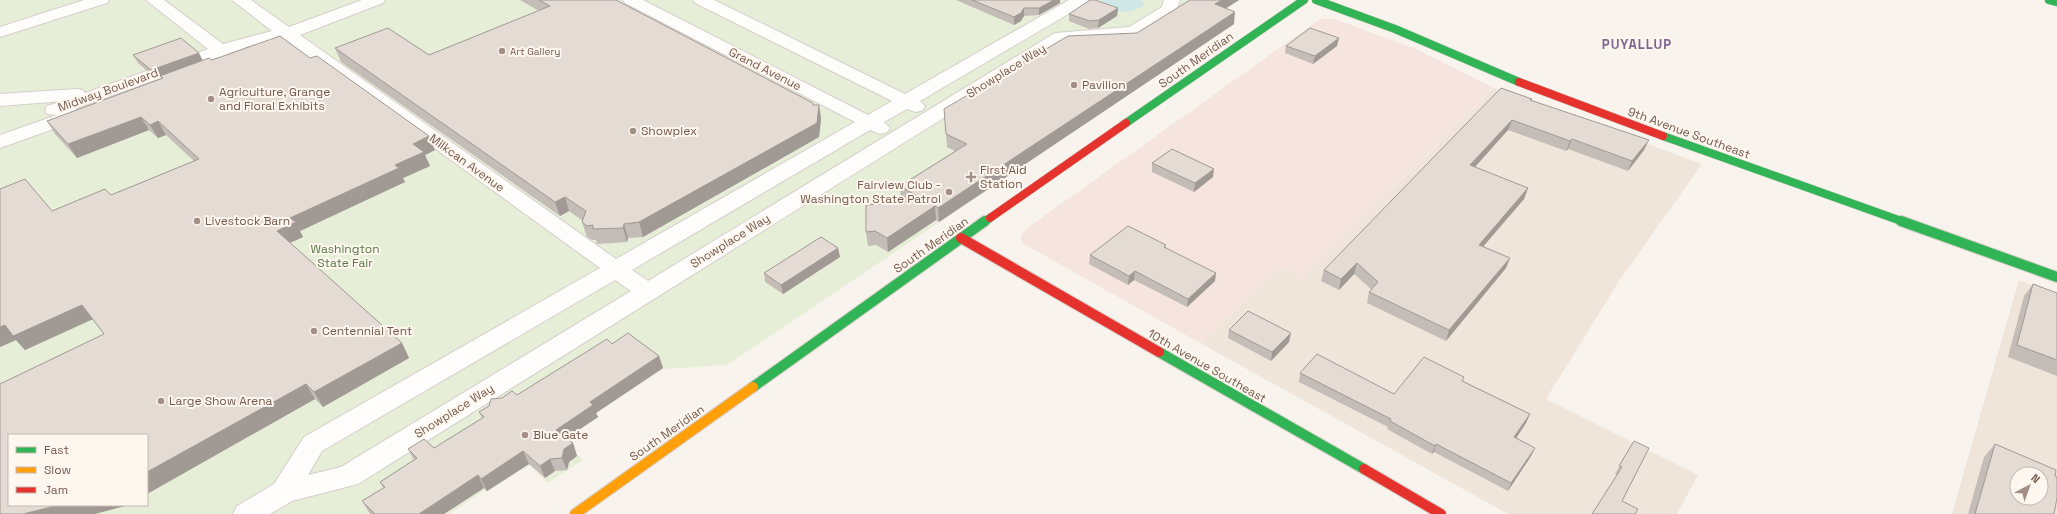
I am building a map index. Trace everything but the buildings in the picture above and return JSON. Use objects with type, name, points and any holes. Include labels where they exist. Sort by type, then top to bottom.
[{"type":"street","points":[[0,32],[101,0]]},
{"type":"street","points":[[154,0],[226,54]]},
{"type":"street","name":"Milkcan Avenue","points":[[240,0],[648,292]]},
{"type":"street","name":"Midway Boulevard","points":[[0,129],[106,91],[226,54],[251,51],[286,33],[377,0]]},
{"type":"street","name":"Grand Avenue","points":[[631,0],[898,137]]},
{"type":"street","points":[[701,0],[935,115]]},
{"type":"street","name":"Showplace Way","points":[[284,492],[313,444],[1081,0]]},
{"type":"street","name":"Showplace Way","points":[[247,514],[284,492],[348,476],[1061,37],[1133,32],[1170,9],[1172,0]]},
{"type":"street","name":"South Meridian","points":[[575,514],[961,238],[1304,0]]},
{"type":"street","name":"9th Avenue Southeast","points":[[1316,0],[1395,29],[1511,79],[1628,124],[2057,277]]},
{"type":"street","points":[[2049,0],[2057,2]]},
{"type":"street","name":"Midway Boulevard","points":[[0,142],[226,54]]},
{"type":"street","points":[[0,100],[106,91]]},
{"type":"street","name":"10th Avenue Southeast","points":[[961,238],[1441,514]]},
{"type":"shaded area","points":[[1320,19],[1335,19],[1418,50],[1494,88],[1303,279],[1281,268],[1200,343],[1024,244],[1021,240],[1022,234],[1026,229]]},
{"type":"shaded area","points":[[1494,88],[1702,164],[1621,278],[1546,399],[1698,475],[1677,514],[1508,514],[1200,343],[1281,268],[1303,279]]},
{"type":"shaded area","points":[[2019,280],[2057,294],[2057,514],[1952,514]]},
{"type":"green space","name":"Washington State Fair","points":[[0,0],[1216,0],[1215,17],[1234,24],[727,365],[663,369],[595,413],[599,417],[562,441],[583,460],[548,483],[529,465],[487,492],[485,490],[449,514],[0,514]]},
{"type":"water","points":[[1102,0],[1142,0],[1144,5],[1129,12],[1124,12],[1105,6]]},
{"type":"traffic: fast","points":[[1126,123],[1304,0]]},
{"type":"traffic: fast","points":[[1316,0],[1395,29],[1519,82]]},
{"type":"traffic: fast","points":[[2049,0],[2057,2]]},
{"type":"traffic: fast","points":[[1663,136],[2057,277]]},
{"type":"traffic: fast","points":[[753,387],[990,218]]},
{"type":"traffic: fast","points":[[1159,352],[1364,469]]},
{"type":"traffic: slow","points":[[575,514],[753,387]]},
{"type":"traffic: jam","points":[[1519,82],[1663,136]]},
{"type":"traffic: jam","points":[[990,218],[1126,123]]},
{"type":"traffic: jam","points":[[961,238],[1159,352]]},
{"type":"traffic: jam","points":[[1364,469],[1441,514]]},
{"type":"place","name":"Art Gallery","points":[[502,51]]},
{"type":"place","name":"Pavilion","points":[[1074,85]]},
{"type":"place","name":"Agriculture, Grange and Floral Exhibits","points":[[211,99]]},
{"type":"place","name":"Showplex","points":[[633,131]]},
{"type":"place","name":"First Aid Station","points":[[971,177]]},
{"type":"place","name":"Fairview Club - Washington State Patrol","points":[[949,192]]},
{"type":"place","name":"Livestock Barn","points":[[197,221]]},
{"type":"place","name":"Centennial Tent","points":[[314,331]]},
{"type":"place","name":"Large Show Arena","points":[[161,401]]},
{"type":"place","name":"Blue Gate","points":[[525,435]]},
{"type":"district","name":"PUYALLUP","points":[[1637,44]]}]
